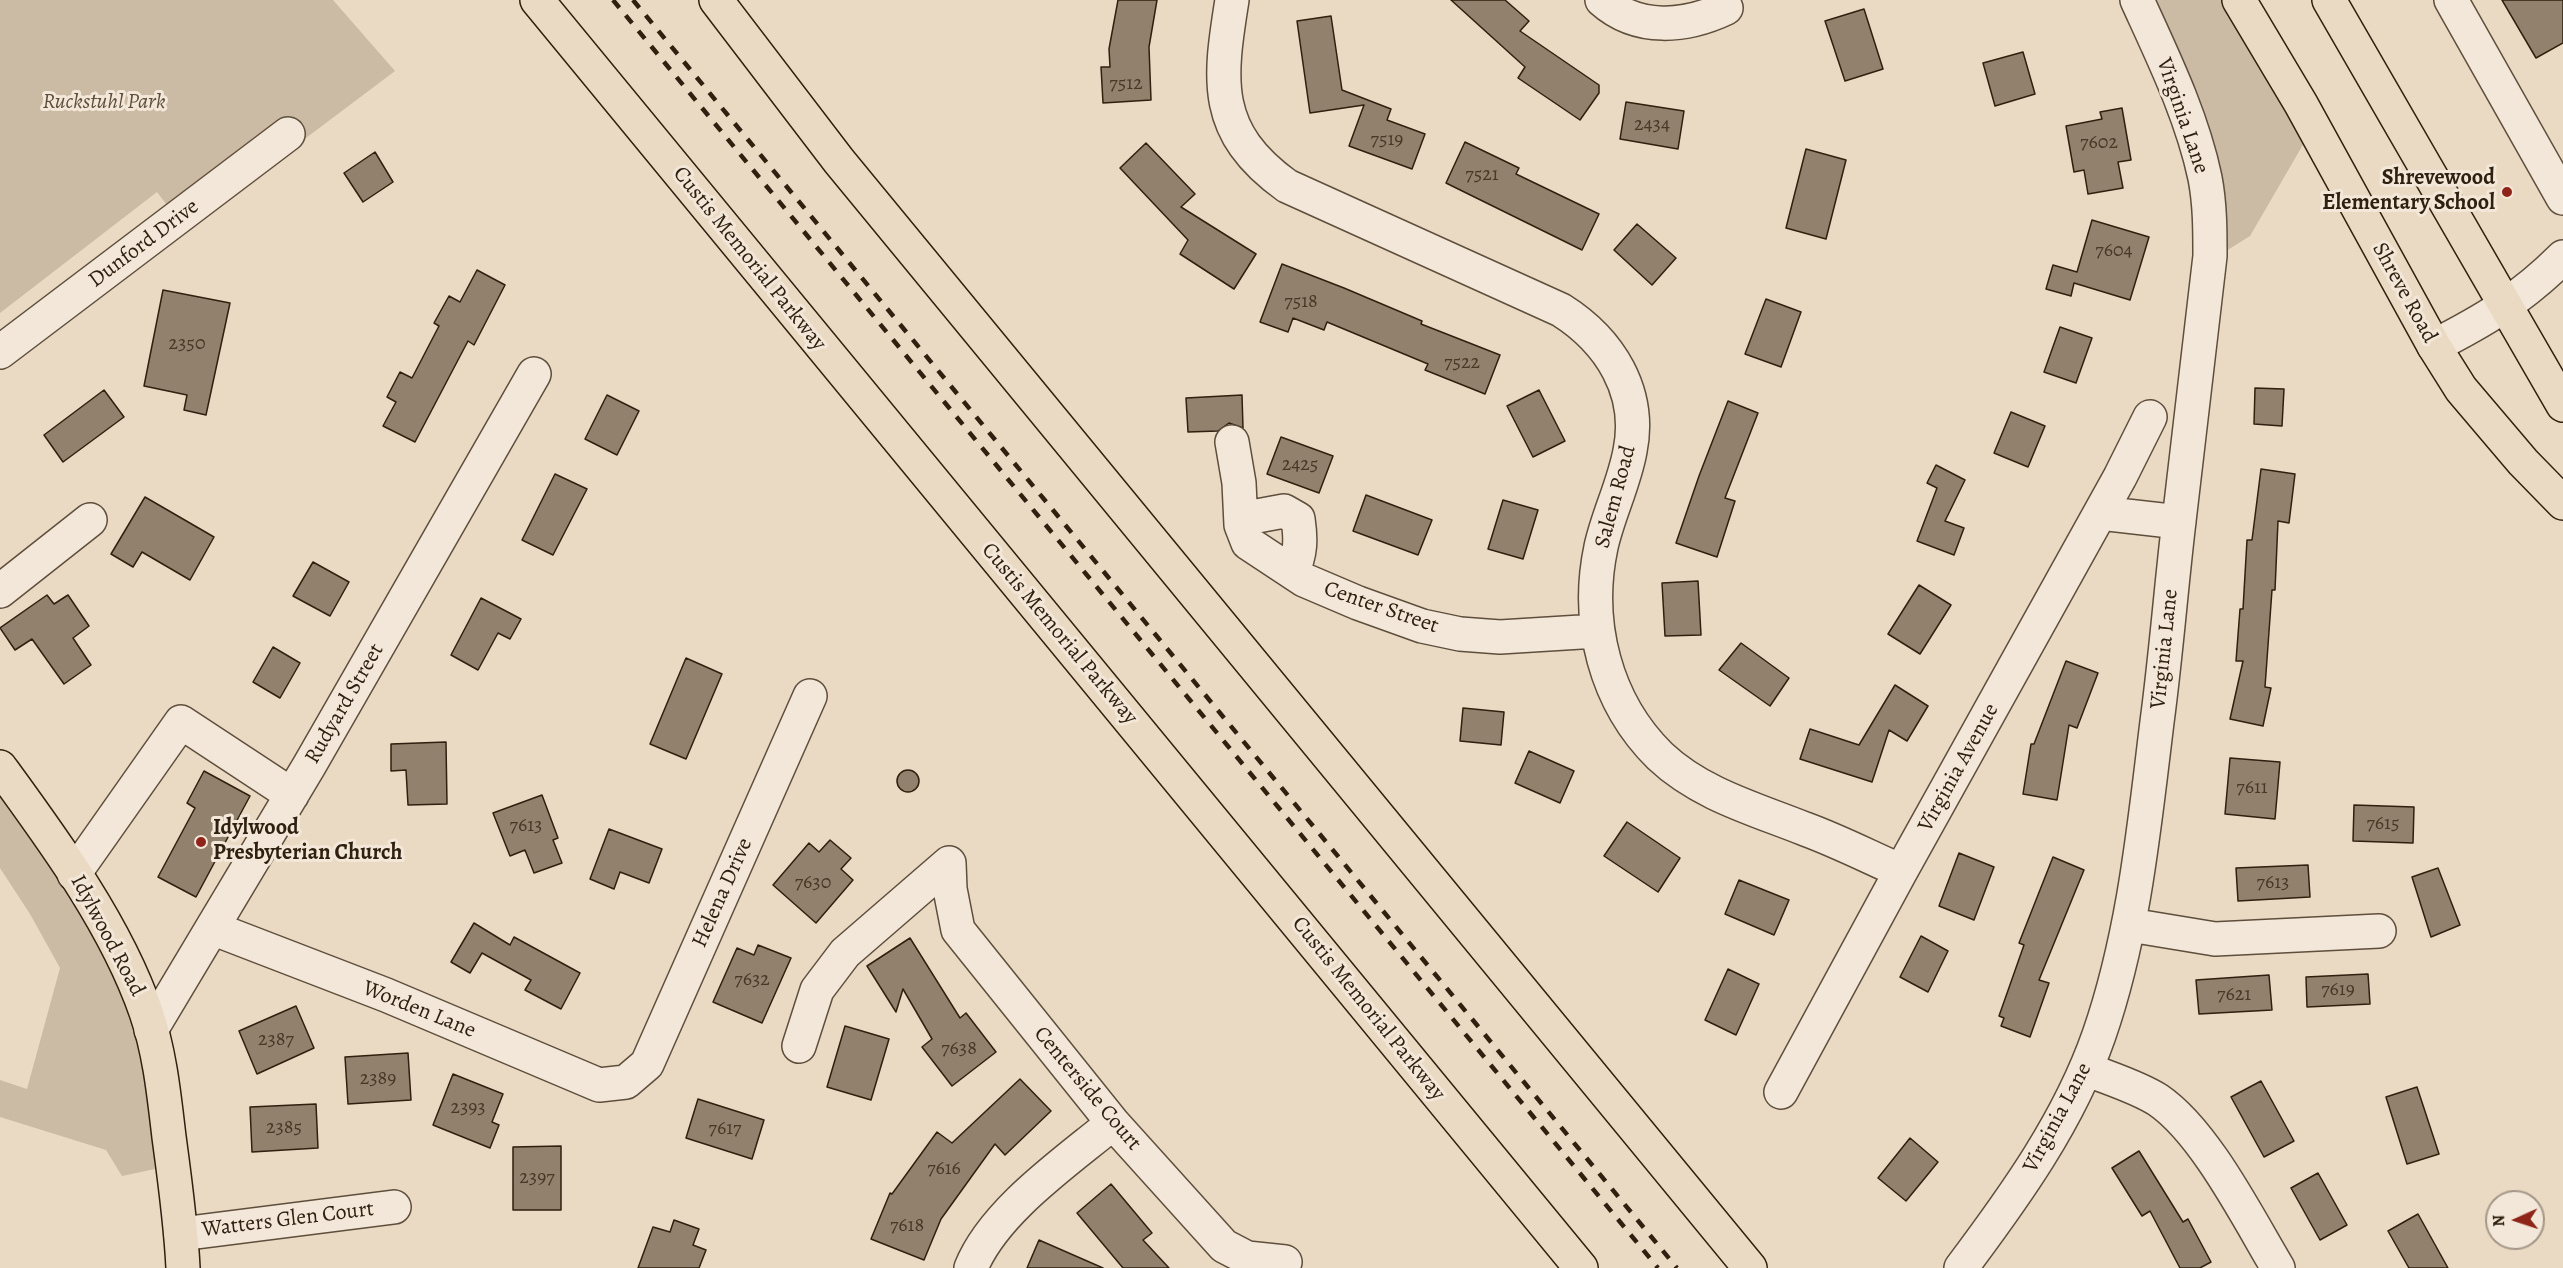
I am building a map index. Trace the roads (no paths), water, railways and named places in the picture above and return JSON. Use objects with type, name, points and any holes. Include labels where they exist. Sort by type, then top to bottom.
[{"type":"main road","name":"Custis Memorial Parkway","points":[[537,0],[1581,1268]]},
{"type":"main road","points":[[716,0],[838,161],[1750,1268]]},
{"type":"main road","name":"Shreve Road","points":[[2239,0],[2301,104],[2434,346],[2461,389],[2523,462],[2563,503]]},
{"type":"main road","points":[[2329,0],[2563,405]]},
{"type":"main road","name":"Idylwood Road","points":[[0,767],[74,874],[127,966],[151,1030],[161,1072],[181,1234],[183,1268]]},
{"type":"street","name":"Salem Road","points":[[1232,0],[1223,54],[1222,83],[1225,102],[1235,129],[1249,153],[1270,174],[1297,191],[1562,310],[1598,339],[1614,360],[1626,387],[1633,428],[1630,452],[1601,547],[1596,592],[1597,631],[1607,675],[1617,698],[1635,727],[1677,770],[1722,796],[1808,829],[1901,871]]},
{"type":"street","points":[[1602,0],[1630,17],[1652,23],[1677,24],[1703,19],[1726,8]]},
{"type":"street","name":"Virginia Lane","points":[[1961,1268],[2025,1181],[2086,1069],[2099,1036],[2130,925],[2163,681],[2210,256],[2211,222],[2205,178],[2196,145],[2170,72],[2138,0]]},
{"type":"street","points":[[2451,0],[2563,198]]},
{"type":"street","name":"Dunford Drive","points":[[0,352],[288,134]]},
{"type":"street","points":[[2434,346],[2506,306],[2535,285],[2563,257]]},
{"type":"street","name":"Rudyard Street","points":[[151,1030],[292,795],[534,374]]},
{"type":"street","name":"Virginia Avenue","points":[[1781,1092],[2100,513],[2150,417]]},
{"type":"street","points":[[1232,442],[1244,531],[1284,511],[1298,519],[1301,537],[1299,559],[1292,572]]},
{"type":"street","points":[[2100,513],[2179,522]]},
{"type":"street","points":[[0,591],[90,520]]},
{"type":"street","name":"Center Street","points":[[1244,531],[1304,580],[1358,603],[1422,626],[1460,634],[1500,637],[1597,631]]},
{"type":"street","name":"Helena Drive","points":[[626,1082],[647,1064],[810,696]]},
{"type":"street","points":[[74,874],[181,722],[292,795]]},
{"type":"street","name":"Centerside Court","points":[[799,1046],[818,990],[845,953],[949,863],[950,889],[958,930],[1113,1123],[1224,1246],[1247,1258],[1285,1262]]},
{"type":"street","points":[[2130,925],[2216,939],[2379,931]]},
{"type":"street","name":"Worden Lane","points":[[213,928],[386,995],[598,1085],[626,1082]]},
{"type":"street","points":[[2086,1069],[2157,1100],[2183,1123],[2204,1148],[2278,1268]]},
{"type":"street","points":[[971,1268],[978,1251],[1023,1197],[1113,1123]]},
{"type":"street","name":"Watters Glen Court","points":[[181,1234],[394,1207]]},
{"type":"railway","points":[[613,0],[1658,1268]]},
{"type":"railway","points":[[633,0],[1677,1268]]},
{"type":"place","name":"Shrevewood Elementary School","points":[[2507,192]]},
{"type":"place","name":"Idylwood Presbyterian Church","points":[[201,842]]},
{"type":"park label","name":"Ruckstuhl Park","points":[[104,103]]}]
